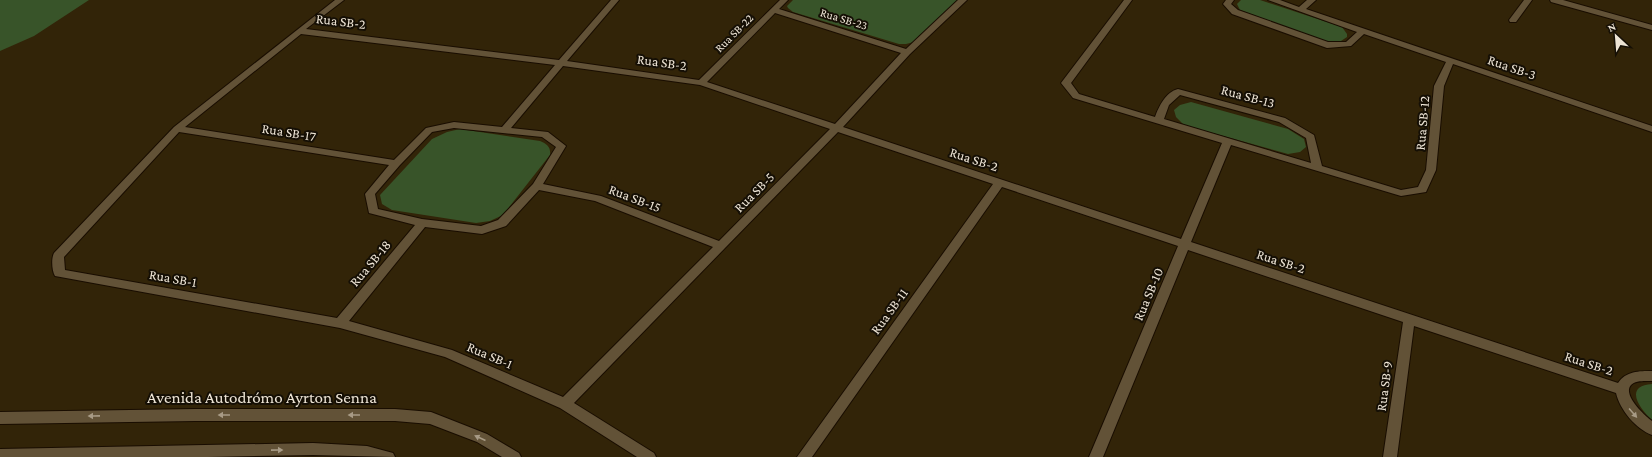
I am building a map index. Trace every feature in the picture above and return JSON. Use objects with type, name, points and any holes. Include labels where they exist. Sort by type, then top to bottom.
[{"type":"street","name":"Rua SB-1","points":[[340,0],[177,129],[58,256],[59,273],[340,323],[448,353],[565,404],[649,457]]},
{"type":"street","points":[[504,130],[615,0]]},
{"type":"street","name":"Rua SB-22","points":[[701,83],[784,0]]},
{"type":"street","name":"Rua SB-5","points":[[565,404],[836,129],[907,52],[963,0]]},
{"type":"street","points":[[1128,0],[1066,83],[1076,96],[1317,168]]},
{"type":"street","points":[[1230,0],[1227,4],[1235,12],[1327,45],[1348,44],[1364,30]]},
{"type":"street","name":"Rua SB-3","points":[[1272,0],[1652,129]]},
{"type":"street","points":[[1301,9],[1312,0]]},
{"type":"street","points":[[1513,20],[1528,0]]},
{"type":"street","points":[[1554,0],[1652,28]]},
{"type":"street","name":"Rua SB-23","points":[[774,10],[907,52]]},
{"type":"street","name":"Rua SB-2","points":[[299,31],[562,63],[701,83],[1622,390]]},
{"type":"street","name":"Rua SB-12","points":[[1317,168],[1401,193],[1422,190],[1431,170],[1439,86],[1451,60]]},
{"type":"street","name":"Rua SB-13","points":[[1158,121],[1165,104],[1178,92],[1282,120],[1311,137],[1317,168]]},
{"type":"street","points":[[454,124],[504,130],[545,134],[561,146],[537,186],[502,223],[482,230],[422,223],[373,211],[370,194],[396,163],[429,130],[454,124]]},
{"type":"street","name":"Rua SB-17","points":[[177,129],[396,163]]},
{"type":"street","name":"Rua SB-10","points":[[1096,457],[1227,142]]},
{"type":"street","name":"Rua SB-11","points":[[804,457],[1000,183]]},
{"type":"street","name":"Rua SB-15","points":[[537,186],[597,198],[721,246]]},
{"type":"street","name":"Rua SB-18","points":[[340,323],[422,223]]},
{"type":"street","name":"Rua SB-9","points":[[1390,457],[1409,319]]},
{"type":"street","points":[[1652,376],[1642,375],[1631,378],[1624,383],[1622,390],[1624,401],[1632,413],[1652,429]]},
{"type":"street","name":"Avenida Autodrómo Ayrton Senna","points":[[0,418],[195,414],[395,415],[431,418],[482,438],[514,457]]},
{"type":"street","points":[[0,455],[313,449],[367,452],[388,457]]},
{"type":"green space","points":[[0,0],[89,0],[34,36],[0,51]]},
{"type":"green space","points":[[793,0],[959,0],[914,42],[899,44],[793,12],[787,6]]},
{"type":"green space","points":[[1241,0],[1260,0],[1342,27],[1347,34],[1347,37],[1341,41],[1325,41],[1240,10],[1237,4]]},
{"type":"green space","points":[[1191,102],[1288,129],[1304,139],[1306,147],[1300,152],[1288,154],[1184,125],[1176,117],[1174,110],[1180,105]]},
{"type":"green space","points":[[460,129],[540,141],[548,146],[550,155],[503,215],[490,221],[476,223],[392,210],[382,204],[380,195],[432,139],[447,132]]},
{"type":"green space","points":[[1652,384],[1652,420],[1639,404],[1636,393],[1638,389],[1643,386]]}]
